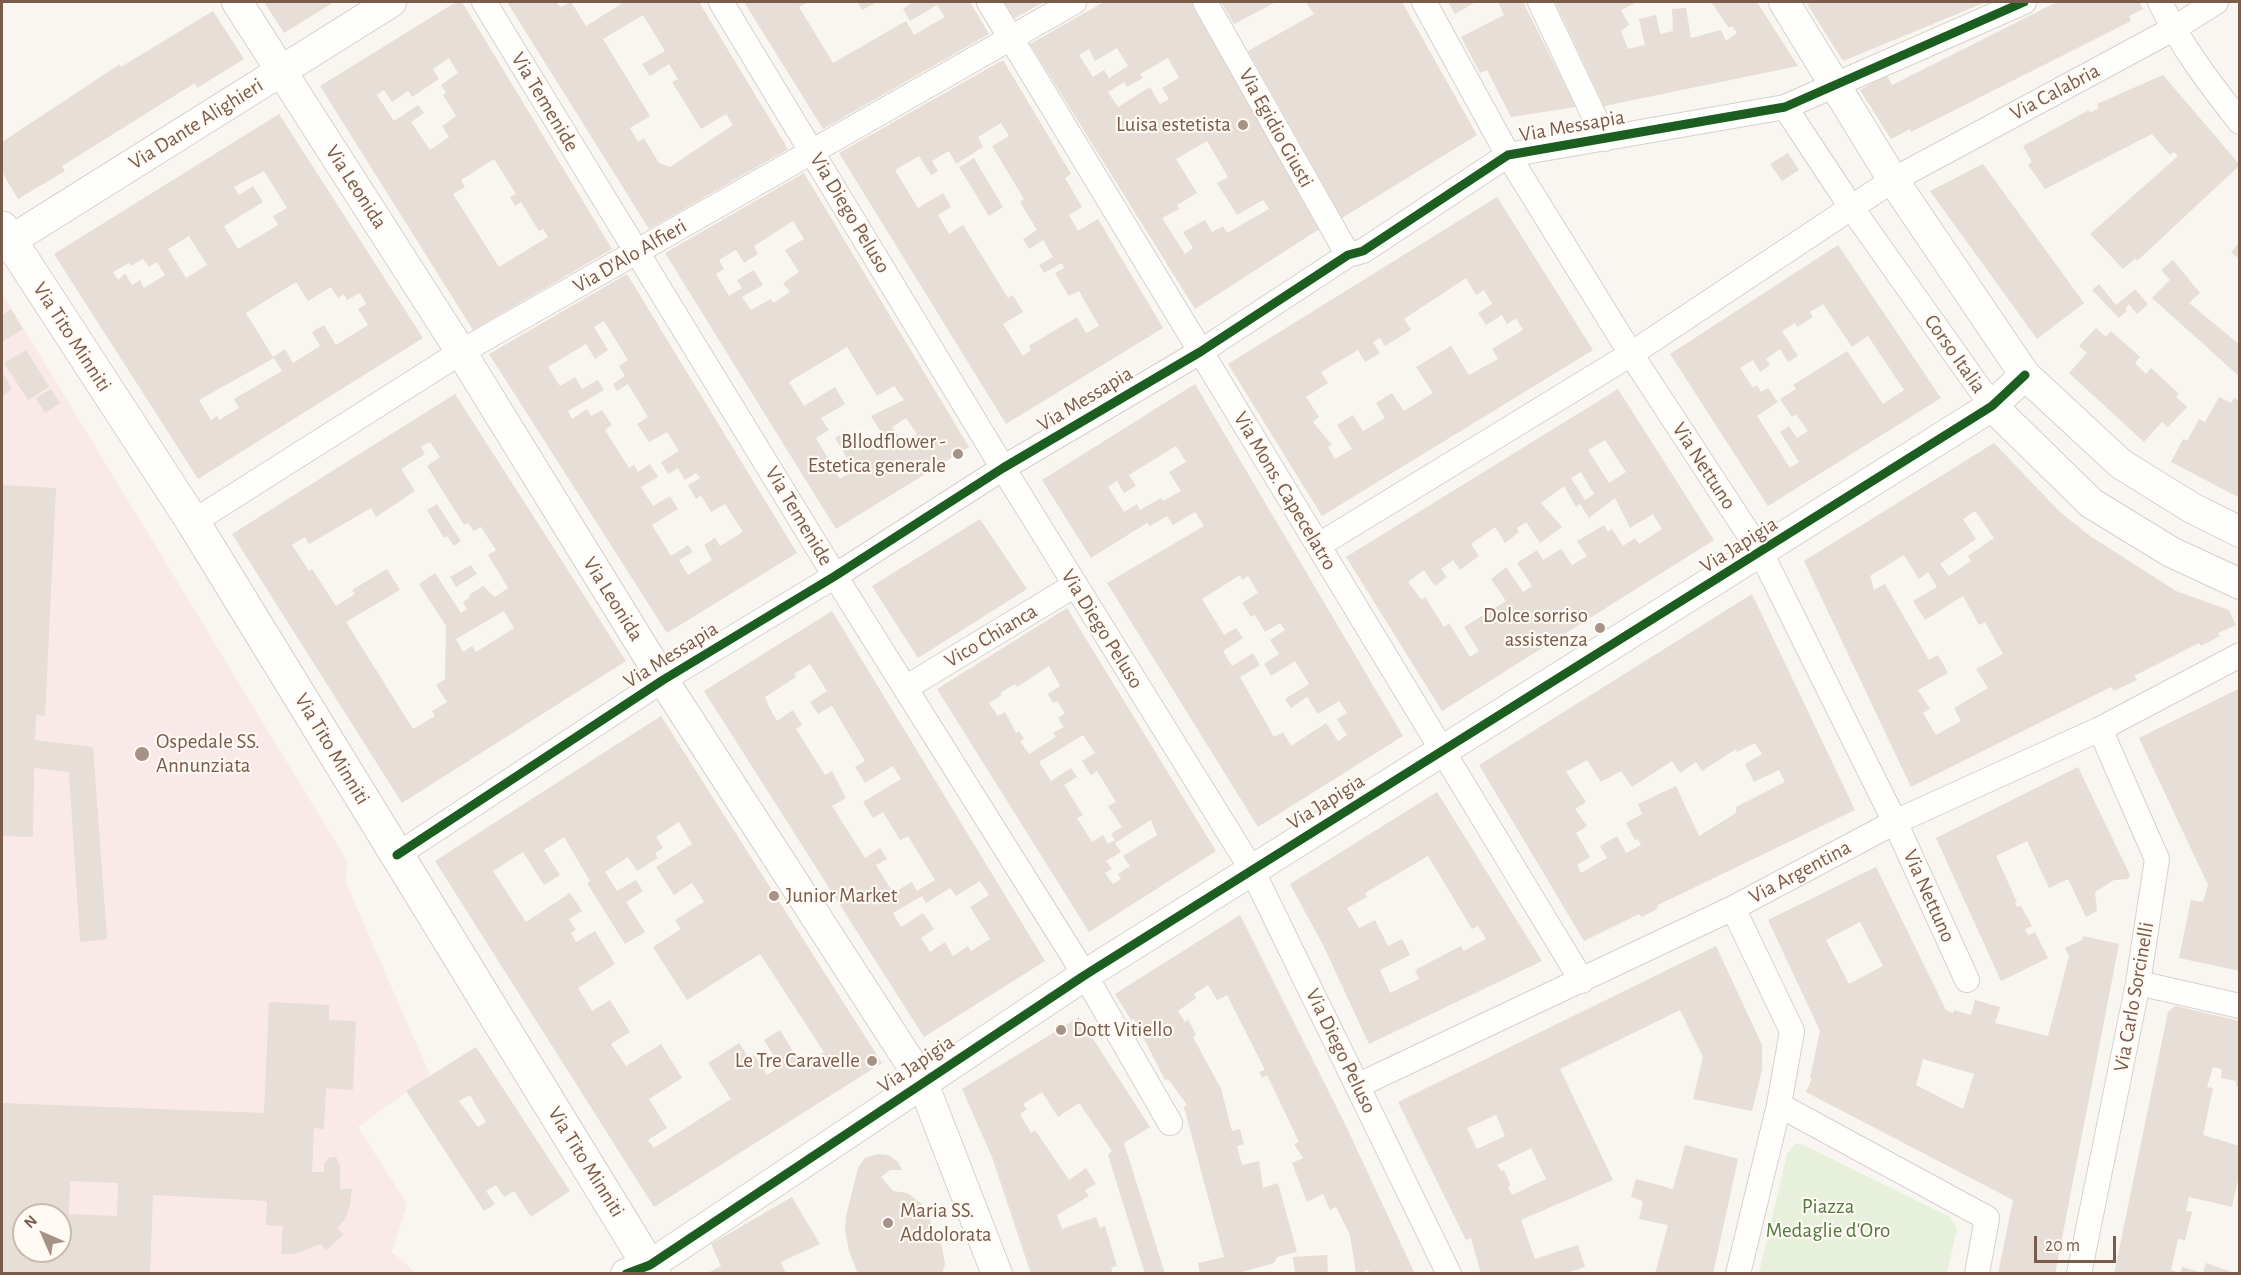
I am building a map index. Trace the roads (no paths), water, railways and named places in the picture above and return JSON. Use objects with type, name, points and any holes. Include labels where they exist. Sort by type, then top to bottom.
[{"type":"main road","name":"Via Tito Minniti","points":[[4,239],[193,522],[397,855],[643,1271]]},
{"type":"street","name":"Via Leonida","points":[[237,2],[461,352],[663,680],[922,1081],[996,1274]]},
{"type":"street","name":"Via Dante Alighieri","points":[[4,239],[391,2]]},
{"type":"street","name":"Via Temenide","points":[[484,2],[835,576],[907,687],[1084,975],[1170,1122]]},
{"type":"street","name":"Via Diego Peluso","points":[[721,2],[1003,468],[1252,870],[1359,1085],[1449,1274]]},
{"type":"street","name":"Via Mons. Capecelatro","points":[[989,2],[1319,545],[1440,751],[1582,981]]},
{"type":"street","name":"Via D'Alo Alfieri","points":[[193,522],[461,352],[1074,2]]},
{"type":"street","name":"Via Egidio Giusti","points":[[1205,2],[1348,255]]},
{"type":"street","name":"Via Nettuno","points":[[1424,2],[1508,155],[1631,354],[1761,553],[1895,822],[1967,980]]},
{"type":"street","points":[[1540,2],[1605,139]]},
{"type":"street","points":[[1784,2],[1893,180],[2025,375],[2121,464],[2192,508],[2240,532]]},
{"type":"street","name":"Via Messapia","points":[[397,855],[663,680],[835,576],[1003,468],[1200,352],[1348,255],[1363,251],[1508,155],[1785,107],[1835,87],[2024,2]]},
{"type":"street","points":[[2160,2],[2173,29],[2198,68],[2240,122]]},
{"type":"street","name":"Via Calabria","points":[[1319,545],[1631,354],[1893,180],[2173,29],[2216,2]]},
{"type":"street","name":"Corso Italia","points":[[1785,107],[1851,207],[1992,406],[2091,503],[2171,552],[2240,584]]},
{"type":"street","name":"Via Japigia","points":[[643,1271],[922,1081],[1084,975],[1761,553],[1992,406],[2025,375]]},
{"type":"street","name":"Vico Chianca","points":[[907,687],[1075,585]]},
{"type":"street","name":"Via Argentina","points":[[1359,1085],[1734,908],[1895,822],[2100,729],[2240,655]]},
{"type":"street","name":"Via Carlo Sorcinelli","points":[[2079,1274],[2138,983],[2157,859],[2100,729]]},
{"type":"street","points":[[1734,908],[1792,1031],[1779,1105],[1738,1274]]},
{"type":"street","points":[[2138,983],[2240,1006]]},
{"type":"street","points":[[1779,1105],[1987,1218],[1977,1274]]},
{"type":"place","name":"Luisa estetista","points":[[1243,125]]},
{"type":"place","name":"Bllodflower - Estetica generale","points":[[958,454]]},
{"type":"place","name":"Dolce sorriso assistenza","points":[[1600,628]]},
{"type":"place","name":"Ospedale SS. Annunziata","points":[[142,754]]},
{"type":"place","name":"Junior Market","points":[[774,896]]},
{"type":"place","name":"Dott Vitiello","points":[[1061,1030]]},
{"type":"place","name":"Le Tre Caravelle","points":[[872,1061]]},
{"type":"place","name":"Maria SS. Addolorata","points":[[888,1223]]},
{"type":"park label","name":"Piazza Medaglie d'Oro","points":[[1828,1219]]}]
